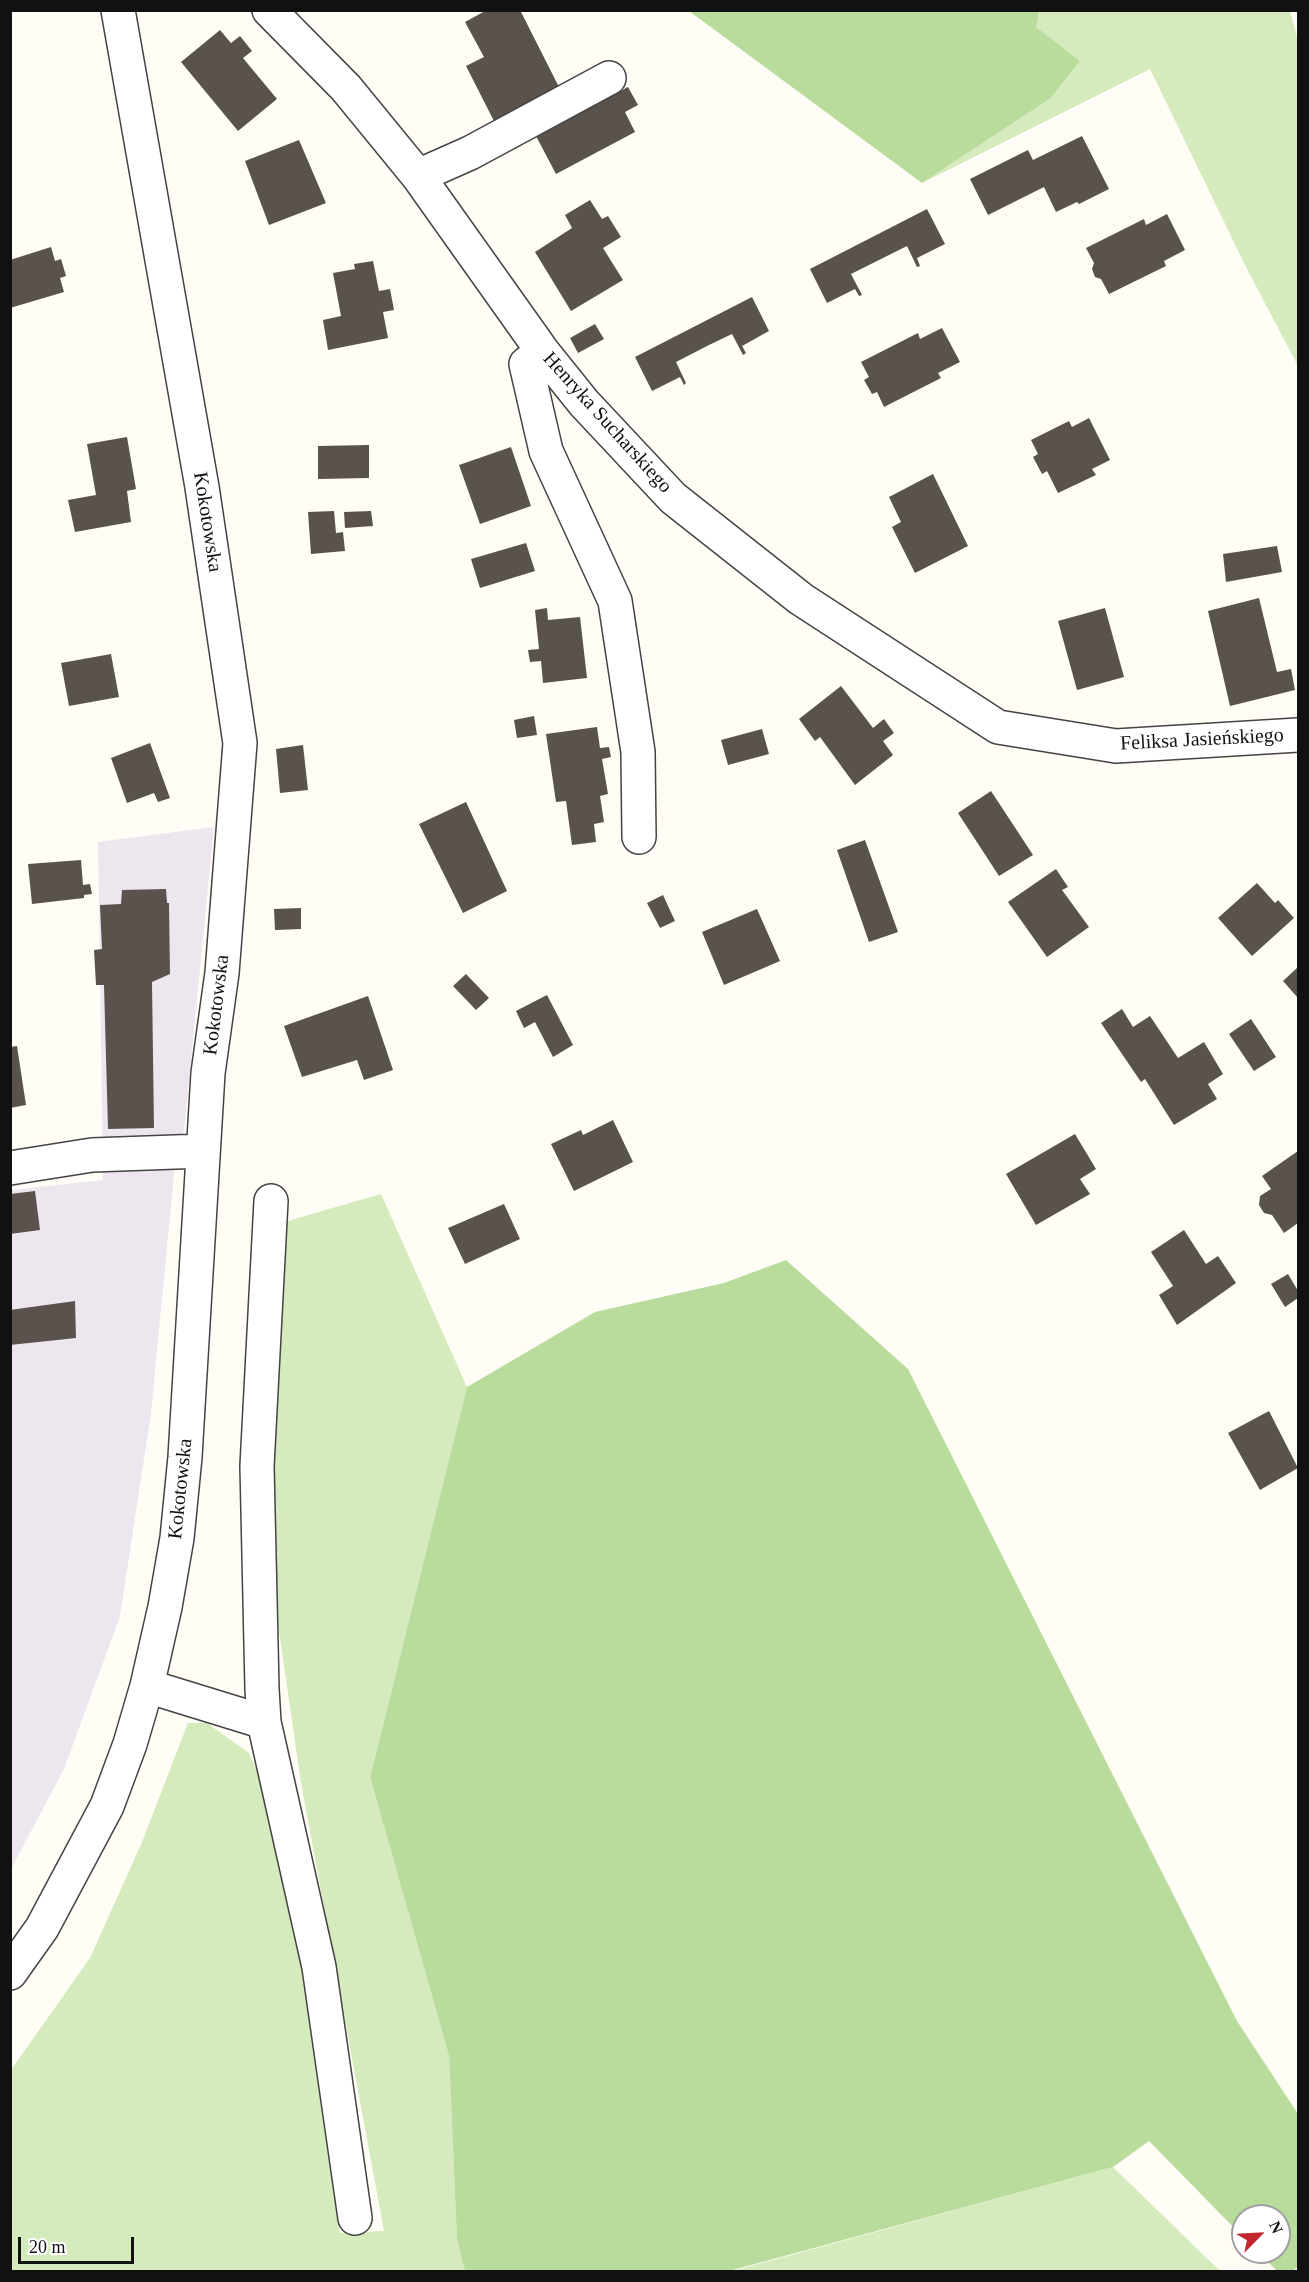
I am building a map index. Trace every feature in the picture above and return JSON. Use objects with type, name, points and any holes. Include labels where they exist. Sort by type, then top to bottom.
[{"type":"street","name":"Kokotowska","points":[[10,1973],[42,1928],[107,1806],[130,1744],[147,1686],[165,1607],[177,1538],[185,1457],[208,1073],[222,973],[240,743],[202,487],[118,10]]},
{"type":"street","name":"Henryka Sucharskiego","points":[[269,10],[346,88],[418,176],[543,352],[584,403],[674,498],[801,599],[998,727]]},
{"type":"street","points":[[418,176],[470,153],[609,78]]},
{"type":"street","points":[[543,352],[526,364],[546,451],[615,601],[638,752],[639,837]]},
{"type":"street","name":"Feliksa Jasieńskiego","points":[[998,727],[1116,746],[1299,735]]},
{"type":"street","points":[[10,1168],[92,1155],[203,1151]]},
{"type":"street","points":[[271,1200],[257,1466],[261,1689],[264,1722],[319,1967],[355,2218]]},
{"type":"street","points":[[147,1686],[264,1722]]},
{"type":"shaded area","points":[[214,827],[184,1130],[176,1154],[151,1413],[120,1616],[64,1769],[11,1869],[11,1190],[103,1180],[98,842]]},
{"type":"green space","points":[[689,11],[1039,11],[1036,27],[1080,61],[1051,98],[922,183]]},
{"type":"green space","points":[[1039,11],[1290,11],[1298,40],[1298,366],[1246,267],[1150,69],[922,183],[1051,98],[1080,61],[1035,27]]},
{"type":"green space","points":[[381,1194],[467,1387],[370,1777],[449,2056],[457,2240],[465,2271],[11,2272],[11,2070],[90,1958],[142,1842],[188,1723],[207,1723],[249,1753],[270,1799],[308,1963],[340,2233],[384,2231],[301,1783],[278,1624],[271,1497],[284,1222]]},
{"type":"green space","points":[[786,1260],[908,1369],[1237,2021],[1298,2114],[1298,2267],[1292,2271],[1277,2271],[1270,2264],[1291,2264],[1291,2204],[1231,2204],[1231,2225],[1149,2141],[1113,2167],[729,2271],[465,2271],[457,2240],[449,2056],[370,1777],[467,1387],[595,1312],[724,1283]]},
{"type":"green space","points":[[1113,2167],[1220,2271],[729,2272]]},
{"type":"building","points":[[487,10],[520,10],[561,91],[496,125],[466,66],[484,57],[465,22]]},
{"type":"building","points":[[220,30],[231,43],[240,36],[252,51],[243,58],[277,99],[238,131],[181,62]]},
{"type":"building","points":[[628,87],[638,105],[625,112],[635,132],[556,174],[536,136]]},
{"type":"building","points":[[1082,136],[1109,189],[1079,204],[1077,202],[1056,212],[1044,187],[988,215],[970,179],[1028,150],[1033,160]]},
{"type":"building","points":[[299,140],[326,203],[269,225],[245,161]]},
{"type":"building","points":[[590,200],[602,219],[608,216],[621,237],[603,248],[623,280],[571,311],[535,252],[572,228],[565,215]]},
{"type":"building","points":[[927,209],[945,244],[917,258],[920,266],[917,267],[907,246],[851,274],[862,295],[859,296],[855,289],[827,303],[810,269]]},
{"type":"building","points":[[1167,214],[1185,250],[1164,261],[1166,266],[1109,294],[1101,279],[1095,277],[1092,269],[1094,263],[1086,248],[1144,219],[1146,225]]},
{"type":"building","points":[[51,247],[55,261],[61,259],[66,276],[60,278],[64,292],[10,308],[10,260]]},
{"type":"building","points":[[373,261],[379,291],[390,289],[394,310],[383,312],[388,338],[328,350],[323,320],[341,316],[333,273],[355,269],[354,264]]},
{"type":"building","points":[[752,297],[769,331],[742,346],[746,353],[743,355],[732,334],[676,362],[686,383],[684,385],[680,377],[652,391],[635,357]]},
{"type":"building","points":[[595,324],[604,339],[578,353],[570,338]]},
{"type":"building","points":[[942,328],[960,362],[938,373],[941,378],[884,407],[877,392],[872,394],[864,380],[869,377],[861,362],[918,333],[920,339]]},
{"type":"building","points":[[1089,418],[1110,460],[1092,469],[1096,475],[1058,493],[1047,471],[1042,474],[1033,457],[1038,454],[1031,440],[1069,421],[1072,427]]},
{"type":"building","points":[[127,437],[136,489],[127,491],[131,522],[75,532],[68,500],[96,495],[87,444]]},
{"type":"building","points":[[369,445],[369,478],[318,479],[318,446]]},
{"type":"building","points":[[511,447],[531,506],[480,524],[459,465]]},
{"type":"building","points":[[933,474],[968,546],[915,573],[892,527],[901,522],[889,497]]},
{"type":"building","points":[[334,511],[336,533],[343,532],[345,551],[311,554],[308,512]]},
{"type":"building","points":[[371,511],[373,526],[345,528],[344,512]]},
{"type":"building","points":[[526,543],[535,571],[480,588],[471,559]]},
{"type":"building","points":[[1277,546],[1282,572],[1226,582],[1223,554]]},
{"type":"building","points":[[1259,598],[1277,672],[1291,669],[1295,690],[1230,706],[1208,611]]},
{"type":"building","points":[[547,608],[548,620],[580,617],[587,678],[543,683],[541,661],[530,662],[528,650],[539,649],[535,610]]},
{"type":"building","points":[[1105,608],[1124,677],[1077,690],[1058,621]]},
{"type":"building","points":[[111,654],[119,697],[69,706],[61,663]]},
{"type":"building","points":[[841,686],[873,728],[884,719],[894,733],[883,741],[893,755],[855,785],[820,737],[815,741],[799,719]]},
{"type":"building","points":[[534,716],[537,735],[517,738],[514,720]]},
{"type":"building","points":[[597,727],[600,748],[609,747],[611,757],[602,759],[608,794],[600,796],[604,822],[594,824],[596,842],[572,845],[566,801],[556,802],[546,734]]},
{"type":"building","points":[[762,729],[769,754],[728,765],[721,740]]},
{"type":"building","points":[[150,743],[170,798],[158,802],[154,793],[127,803],[111,758]]},
{"type":"building","points":[[303,745],[308,790],[280,793],[276,749]]},
{"type":"building","points":[[991,791],[1033,855],[999,876],[958,813]]},
{"type":"building","points":[[466,802],[507,891],[463,913],[419,824]]},
{"type":"building","points":[[865,840],[898,932],[869,942],[837,850]]},
{"type":"building","points":[[81,860],[83,885],[90,884],[92,894],[84,895],[84,898],[32,904],[28,864]]},
{"type":"building","points":[[1056,869],[1068,887],[1062,890],[1089,927],[1047,957],[1008,902]]},
{"type":"building","points":[[1257,883],[1275,903],[1278,900],[1294,918],[1252,956],[1218,918]]},
{"type":"building","points":[[166,889],[167,903],[169,903],[170,974],[152,982],[154,1128],[108,1129],[104,985],[96,985],[94,950],[102,949],[100,905],[121,904],[122,890]]},
{"type":"building","points":[[663,895],[675,921],[660,928],[647,903]]},
{"type":"building","points":[[301,908],[301,929],[275,930],[274,909]]},
{"type":"building","points":[[757,909],[780,961],[724,985],[702,932]]},
{"type":"building","points":[[1298,967],[1298,998],[1283,981]]},
{"type":"building","points":[[466,974],[489,998],[476,1010],[453,986]]},
{"type":"building","points":[[547,995],[573,1045],[553,1057],[535,1022],[524,1028],[516,1011]]},
{"type":"building","points":[[368,996],[393,1070],[364,1080],[357,1060],[302,1077],[284,1026]]},
{"type":"building","points":[[1122,1009],[1133,1027],[1150,1016],[1178,1058],[1204,1042],[1223,1074],[1208,1084],[1217,1099],[1174,1125],[1145,1079],[1141,1082],[1101,1023]]},
{"type":"building","points":[[1251,1019],[1276,1057],[1254,1071],[1229,1034]]},
{"type":"building","points":[[17,1046],[26,1105],[10,1108],[10,1047]]},
{"type":"building","points":[[613,1120],[633,1162],[574,1191],[551,1144],[581,1130],[583,1135]]},
{"type":"building","points":[[1075,1134],[1096,1169],[1080,1179],[1090,1194],[1036,1225],[1006,1174]]},
{"type":"building","points":[[1298,1151],[1298,1223],[1284,1233],[1272,1215],[1264,1213],[1259,1205],[1260,1196],[1271,1189],[1262,1176]]},
{"type":"building","points":[[35,1191],[40,1230],[10,1234],[10,1194]]},
{"type":"building","points":[[504,1204],[520,1239],[465,1264],[448,1228]]},
{"type":"building","points":[[1184,1230],[1206,1264],[1218,1256],[1236,1283],[1177,1325],[1159,1295],[1173,1286],[1151,1252]]},
{"type":"building","points":[[1288,1274],[1298,1291],[1298,1298],[1285,1307],[1271,1284]]},
{"type":"building","points":[[75,1301],[76,1338],[10,1345],[10,1310]]},
{"type":"building","points":[[1269,1411],[1298,1468],[1260,1490],[1228,1433]]}]
